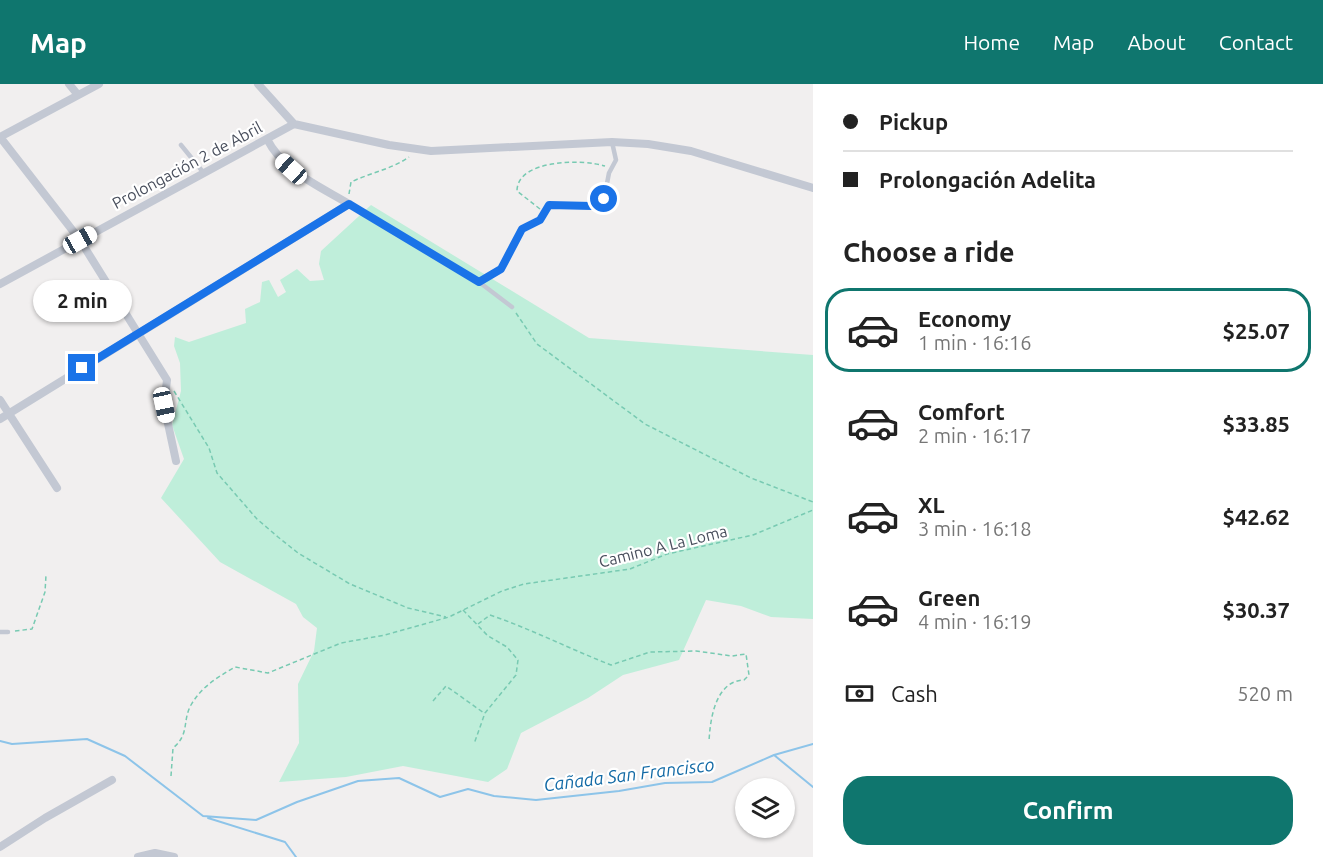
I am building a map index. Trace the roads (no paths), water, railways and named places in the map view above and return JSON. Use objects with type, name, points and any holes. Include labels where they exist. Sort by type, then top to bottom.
[{"type":"street","points":[[69,84],[78,95]]},
{"type":"street","points":[[99,84],[0,136],[80,240],[167,380],[164,405],[176,461]]},
{"type":"street","points":[[258,84],[294,124],[412,149],[431,151],[612,142],[648,144],[692,151],[813,188]]},
{"type":"street","name":"Prolongación 2 de Abril","points":[[0,284],[294,124]]},
{"type":"street","points":[[0,419],[136,333],[349,204],[291,169],[276,154],[267,139]]},
{"type":"street","points":[[0,400],[57,488]]},
{"type":"street","points":[[0,847],[112,780]]},
{"type":"street","points":[[138,857],[155,853],[174,857]]},
{"type":"lane","points":[[479,282],[501,269],[519,232],[525,226],[540,220],[543,211],[554,203],[597,205],[606,195],[611,168],[616,157],[612,142]]},
{"type":"lane","points":[[181,145],[203,172]]},
{"type":"lane","points":[[349,204],[479,282],[512,307]]},
{"type":"lane","points":[[0,632],[8,632]]},
{"type":"waterway","points":[[0,741],[12,744],[87,739],[125,756],[203,816]]},
{"type":"waterway","name":"Cañada San Francisco","points":[[203,816],[256,820],[297,802],[358,781],[399,778],[440,797],[468,789],[494,796],[536,800],[619,791],[665,783],[712,782],[774,755],[813,744]]},
{"type":"waterway","points":[[774,755],[813,787]]},
{"type":"waterway","points":[[208,818],[285,842],[296,857]]}]
